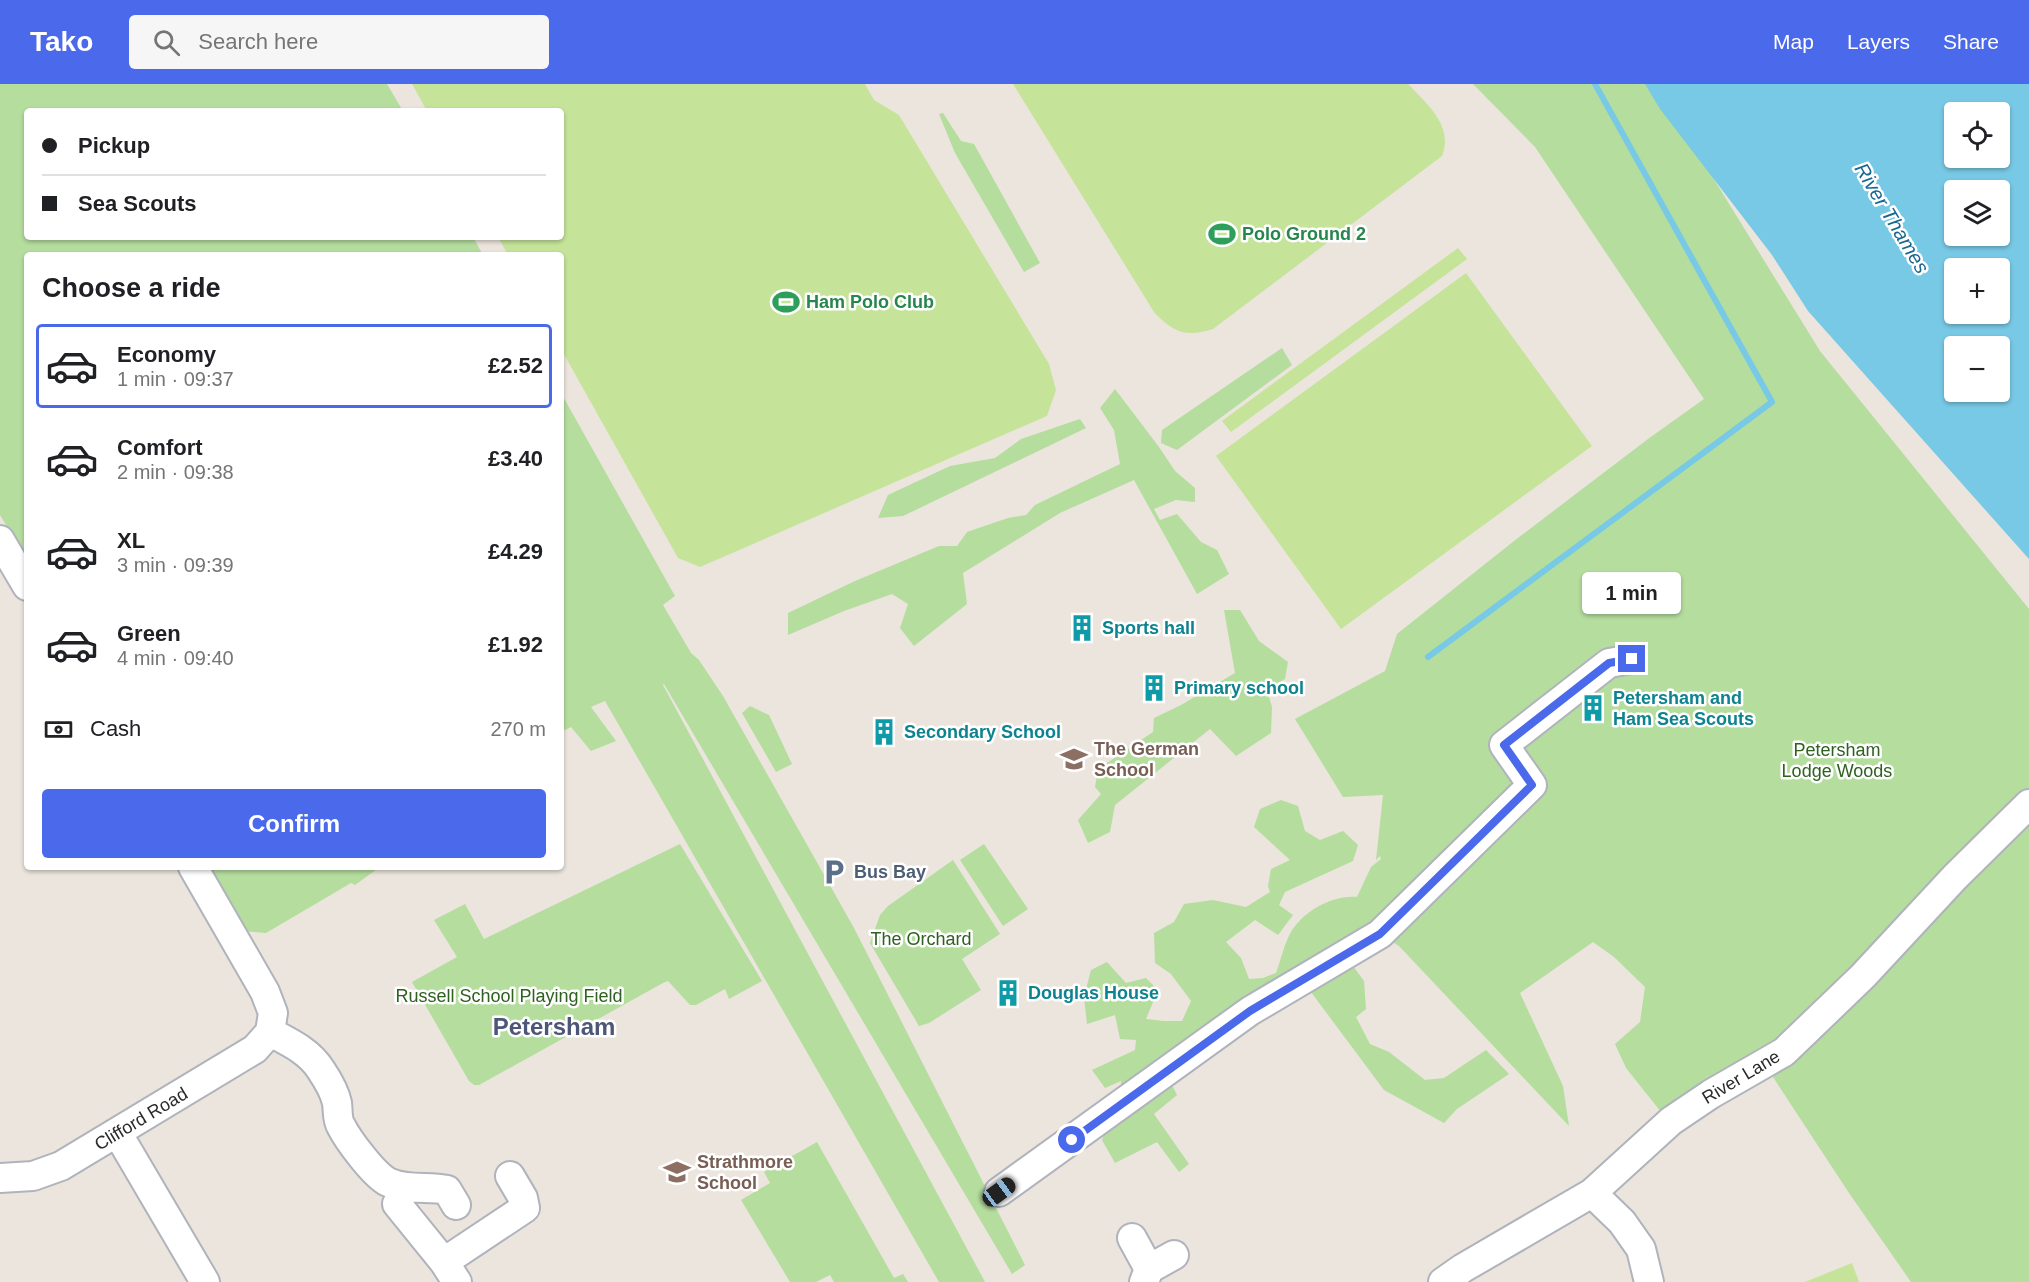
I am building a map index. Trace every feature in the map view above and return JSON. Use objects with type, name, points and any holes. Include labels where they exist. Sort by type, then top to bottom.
[{"type":"street","points":[[0,540],[24,581]]},
{"type":"street","points":[[999,1192],[1250,1011],[1380,934],[1532,785],[1504,745],[1609,663],[1632,659]]},
{"type":"street","name":"River Lane","points":[[1443,1282],[1592,1193],[1671,1121],[1711,1094],[1784,1052],[1863,976],[1955,877],[2029,804]]},
{"type":"street","points":[[195,870],[265,992],[273,1013],[270,1032],[303,1049],[321,1069],[337,1100],[340,1125],[451,1272],[525,1208],[523,1198],[510,1176]]},
{"type":"street","name":"Clifford Road","points":[[0,1178],[33,1176],[61,1166],[255,1049],[270,1032]]},
{"type":"street","points":[[117,1134],[214,1281]]},
{"type":"street","points":[[393,1193],[435,1188],[447,1190],[456,1205]]},
{"type":"street","points":[[1592,1193],[1622,1222],[1641,1249],[1649,1282]]},
{"type":"street","points":[[1132,1238],[1146,1275],[1174,1255]]},
{"type":"green space","points":[[0,84],[387,84],[401,108],[24,108],[24,240],[475,240],[481,252],[24,252],[24,555],[0,515]]},
{"type":"green space","name":"Ham Polo Club","points":[[412,84],[865,84],[874,100],[899,115],[1049,364],[1056,390],[1047,416],[700,567],[678,558],[564,354],[564,252],[506,252],[500,240],[564,240],[564,108],[425,108]]},
{"type":"green space","name":"Polo Ground 2","points":[[1013,84],[1408,84],[1437,116],[1442,125],[1445,145],[1442,156],[1213,329],[1187,333],[1174,329],[1154,312]]},
{"type":"green space","name":"Petersham Lodge Woods","points":[[1473,84],[1655,84],[1820,351],[2029,609],[2029,814],[1765,1052],[1661,1112],[1626,1068],[1615,1044],[1640,1022],[1645,987],[1614,957],[1593,942],[1520,993],[1563,1086],[1569,1126],[1399,946],[1380,934],[1353,966],[1364,981],[1366,1009],[1356,1017],[1370,1044],[1389,1052],[1425,1080],[1444,1078],[1486,1050],[1509,1074],[1457,1109],[1444,1123],[1384,1090],[1299,976],[1162,1065],[1177,1095],[1154,1114],[1189,1164],[1179,1172],[1157,1142],[1115,1163],[1102,1140],[1121,1090],[1121,1081],[1105,1088],[1092,1070],[1135,1050],[1136,1040],[1120,1039],[1115,1015],[1087,1024],[1084,997],[1091,970],[1107,962],[1126,983],[1146,978],[1158,990],[1146,1019],[1182,1021],[1191,1001],[1171,974],[1155,963],[1154,933],[1174,922],[1184,904],[1213,900],[1246,907],[1270,892],[1268,886],[1271,869],[1290,860],[1254,827],[1260,809],[1281,800],[1298,806],[1305,831],[1320,840],[1343,831],[1358,845],[1353,861],[1285,892],[1279,905],[1293,915],[1278,935],[1255,920],[1226,942],[1241,958],[1249,979],[1263,978],[1276,973],[1288,938],[1300,921],[1317,907],[1337,899],[1357,897],[1371,867],[1381,859],[1380,856],[1376,860],[1383,795],[1343,797],[1295,719],[1385,671],[1397,634],[1514,541],[1704,399],[1535,147]]},
{"type":"green space","points":[[943,113],[961,141],[974,144],[1040,263],[1024,272],[955,153],[939,114]]},
{"type":"green space","points":[[1458,248],[1467,259],[1231,432],[1222,421]]},
{"type":"green space","points":[[1466,273],[1592,446],[1341,629],[1216,456]]},
{"type":"green space","points":[[1282,348],[1292,365],[1177,450],[1161,443],[1162,430]]},
{"type":"green space","points":[[1115,389],[1175,471],[1195,488],[1195,502],[1176,500],[1154,509],[1160,520],[1177,514],[1201,542],[1217,550],[1229,574],[1197,594],[1134,480],[1060,513],[963,573],[967,604],[914,646],[900,628],[908,604],[892,594],[788,635],[788,613],[855,581],[939,546],[957,546],[967,532],[1008,518],[1026,515],[1035,505],[1120,464],[1114,430],[1100,408]]},
{"type":"green space","points":[[564,398],[675,596],[663,605],[691,653],[699,660],[723,696],[854,928],[1025,1265],[1012,1274],[664,684],[985,1282],[939,1282],[605,701],[591,707],[616,741],[591,751],[571,727],[564,730]]},
{"type":"green space","points":[[1080,419],[1086,428],[903,516],[878,518],[888,495],[950,466],[995,458],[1021,439]]},
{"type":"green space","points":[[1224,610],[1240,610],[1259,641],[1288,662],[1285,679],[1267,690],[1272,707],[1271,733],[1236,756],[1210,729],[1115,805],[1110,832],[1088,843],[1078,820],[1101,794],[1095,787],[1098,769],[1153,732],[1154,718],[1235,673]]},
{"type":"green space","points":[[750,706],[769,715],[792,764],[776,772],[742,713]]},
{"type":"green space","points":[[2029,818],[2029,1282],[1911,1282],[1773,1077]]},
{"type":"green space","name":"Russell School Playing Field","points":[[680,844],[762,981],[729,999],[725,989],[696,1005],[690,1005],[668,981],[479,1085],[474,1085],[469,1081],[412,982],[457,957],[434,920],[465,904],[484,939]]},
{"type":"green space","points":[[984,844],[1028,909],[1003,926],[960,860]]},
{"type":"green space","name":"The Orchard","points":[[953,860],[1000,934],[962,959],[981,990],[929,1023],[919,1026],[870,943],[880,915],[888,906]]},
{"type":"green space","points":[[209,870],[376,870],[355,885],[351,883],[266,933],[243,931]]},
{"type":"green space","points":[[817,1142],[894,1278],[903,1274],[908,1282],[834,1282],[830,1275],[816,1282],[790,1282],[741,1200],[770,1183],[764,1172]]},
{"type":"green space","points":[[1852,1263],[1859,1282],[1805,1282]]},
{"type":"water","name":"River Thames","points":[[1645,84],[2029,84],[2029,559],[1808,311],[1772,255],[1660,109]]},
{"type":"waterway","points":[[1428,657],[1772,402],[1595,84]]},
{"type":"place","name":"Polo Ground 2","points":[[1222,234]]},
{"type":"place","name":"Ham Polo Club","points":[[786,302]]},
{"type":"place","name":"Sports hall","points":[[1082,628]]},
{"type":"place","name":"Primary school","points":[[1154,688]]},
{"type":"place","name":"Petersham and Ham Sea Scouts","points":[[1593,708]]},
{"type":"place","name":"Secondary School","points":[[884,732]]},
{"type":"place","name":"The German School","points":[[1074,759]]},
{"type":"place","name":"Bus Bay","points":[[834,872]]},
{"type":"place","name":"Douglas House","points":[[1008,993]]},
{"type":"place","name":"Strathmore School","points":[[677,1172]]},
{"type":"district","name":"Petersham","points":[[554,1026]]},
{"type":"route","points":[[1072,1140],[1250,1011],[1380,934],[1532,785],[1504,745],[1609,663],[1632,659]]}]
